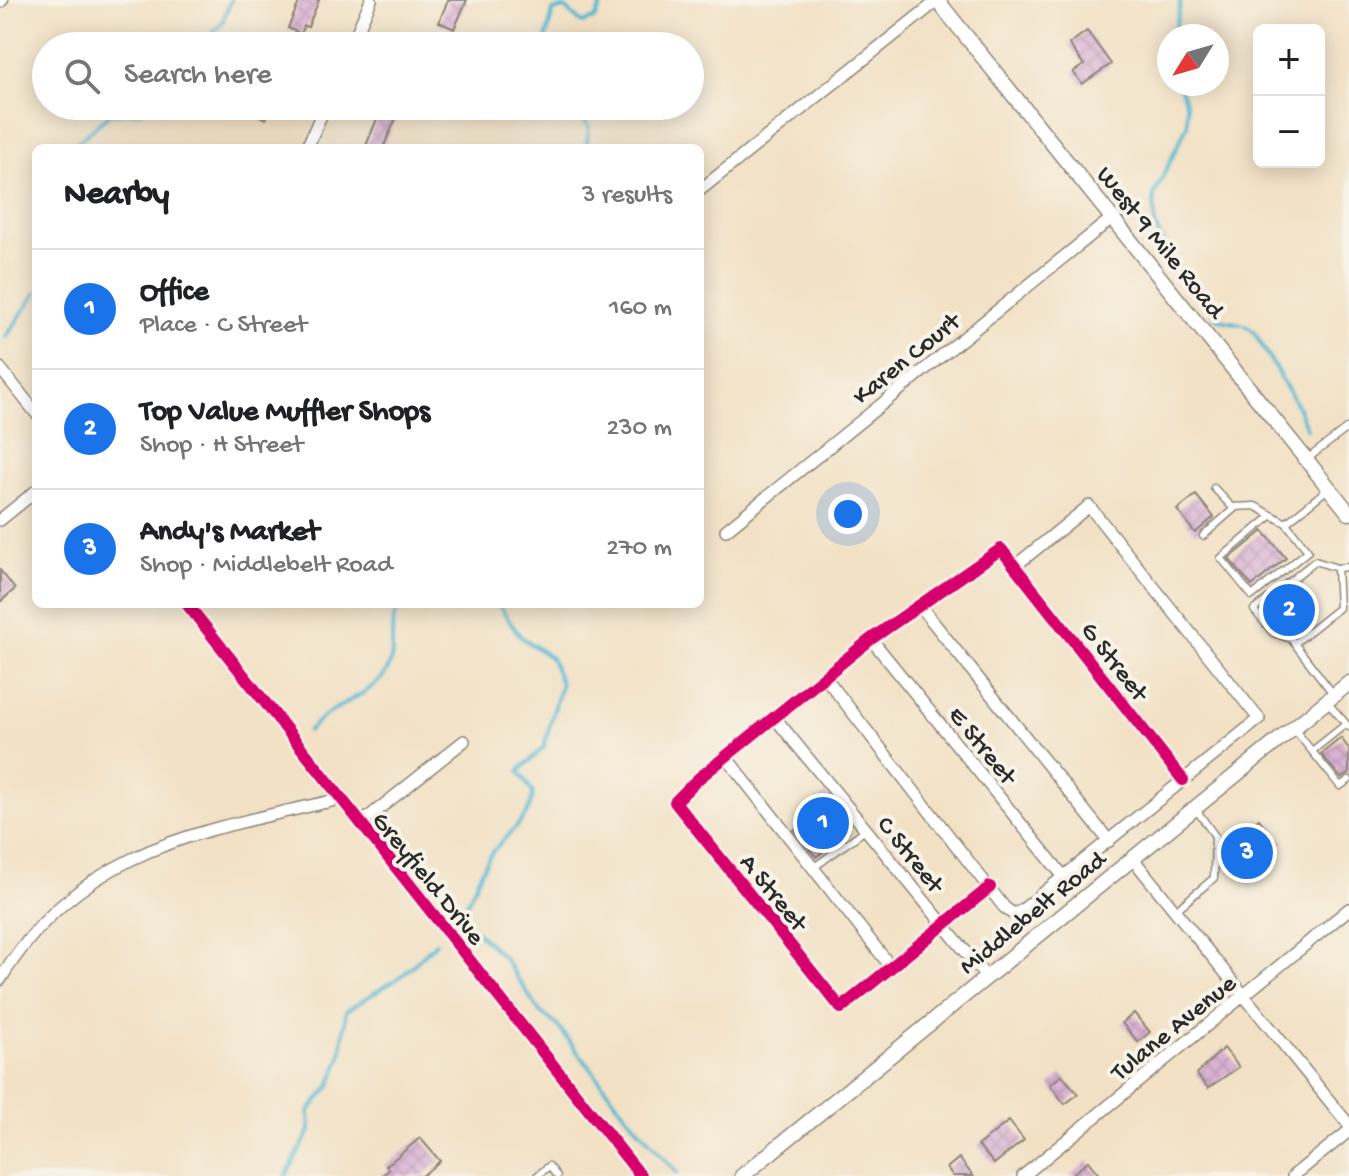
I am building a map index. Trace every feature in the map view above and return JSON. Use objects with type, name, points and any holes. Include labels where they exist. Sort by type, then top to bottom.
[{"type":"street","points":[[357,32],[371,0]]},
{"type":"street","points":[[704,187],[937,0]]},
{"type":"street","name":"West 9 Mile Road","points":[[937,0],[1349,513]]},
{"type":"street","points":[[309,144],[319,120]]},
{"type":"street","name":"Karen Court","points":[[726,530],[1112,218]]},
{"type":"street","points":[[0,368],[32,408]]},
{"type":"street","points":[[0,520],[32,494]]},
{"type":"street","points":[[825,677],[1013,914],[1064,877],[1259,719],[1089,506],[1015,566],[1001,549],[871,639],[726,757],[891,967]]},
{"type":"street","name":"G Street","points":[[1015,566],[1183,780]]},
{"type":"street","points":[[920,606],[1109,841]]},
{"type":"street","name":"Greyfield Drive","points":[[190,608],[641,1176]]},
{"type":"street","name":"E Street","points":[[871,639],[1064,877]]},
{"type":"street","name":"Middlebelt Road","points":[[742,1176],[1349,683]]},
{"type":"street","name":"C Street","points":[[775,718],[987,978]]},
{"type":"street","points":[[360,824],[464,741]]},
{"type":"street","name":"A Street","points":[[726,757],[675,802],[841,1008],[990,887]]},
{"type":"street","points":[[0,980],[25,942],[48,918],[95,878],[128,859],[181,836],[340,799]]},
{"type":"street","points":[[1133,859],[1349,1128],[1293,1176]]},
{"type":"street","name":"Tulane Avenue","points":[[1023,1176],[1349,909]]},
{"type":"lane","points":[[1307,459],[1349,427]]},
{"type":"lane","points":[[1214,488],[1228,505],[1255,506],[1286,523],[1308,551],[1252,596],[1221,558],[1271,516]]},
{"type":"lane","points":[[1286,523],[1329,488]]},
{"type":"lane","points":[[1203,536],[1236,507]]},
{"type":"lane","points":[[1312,751],[1348,725],[1295,643],[1273,633],[1254,610],[1315,561],[1337,568],[1349,567]]},
{"type":"lane","points":[[1295,643],[1339,608],[1337,568]]},
{"type":"lane","points":[[1294,728],[1340,786],[1349,780]]},
{"type":"lane","points":[[1175,911],[1214,878],[1215,836],[1195,808]]},
{"type":"lane","points":[[813,868],[865,830]]},
{"type":"lane","points":[[537,1176],[549,1166],[557,1176]]},
{"type":"building","points":[[300,0],[319,0],[308,27],[304,26],[302,32],[288,28]]},
{"type":"building","points":[[448,0],[467,0],[454,29],[439,22]]},
{"type":"building","points":[[1087,31],[1111,64],[1082,84],[1073,72],[1084,65],[1069,44]]},
{"type":"building","points":[[376,120],[395,120],[385,144],[367,144]]},
{"type":"building","points":[[1196,495],[1214,517],[1195,533],[1177,510]]},
{"type":"building","points":[[1263,531],[1286,558],[1252,586],[1229,559]]},
{"type":"building","points":[[0,570],[15,589],[0,602]]},
{"type":"building","points":[[1293,586],[1309,606],[1282,629],[1269,613],[1285,600],[1281,596]]},
{"type":"building","points":[[1341,738],[1349,749],[1349,774],[1341,778],[1321,754]]},
{"type":"building","points":[[826,794],[849,831],[816,857],[794,830],[817,812],[811,805]]},
{"type":"building","points":[[1259,819],[1277,842],[1237,873],[1231,864],[1233,840]]},
{"type":"building","points":[[1134,1013],[1150,1032],[1138,1042],[1122,1023]]},
{"type":"building","points":[[1224,1048],[1239,1067],[1208,1088],[1196,1074]]},
{"type":"building","points":[[1062,1075],[1078,1094],[1065,1104],[1050,1085]]},
{"type":"building","points":[[1009,1121],[1024,1140],[994,1164],[978,1145]]},
{"type":"building","points":[[420,1138],[440,1161],[422,1176],[381,1176],[389,1170],[386,1166]]},
{"type":"building","points":[[959,1158],[973,1176],[953,1176],[947,1168]]},
{"type":"building","points":[[1088,1161],[1100,1176],[1070,1176]]},
{"type":"waterway","points":[[213,32],[222,23],[231,0]]},
{"type":"waterway","points":[[548,32],[553,11],[565,8],[582,23],[595,19],[604,0]]},
{"type":"waterway","points":[[1176,24],[1181,0]]},
{"type":"waterway","points":[[1183,96],[1187,107],[1187,126],[1154,195],[1155,225],[1166,250],[1217,318],[1245,326],[1254,332],[1295,402],[1307,429]]},
{"type":"waterway","points":[[76,144],[103,120]]},
{"type":"waterway","points":[[584,120],[589,127],[587,144]]},
{"type":"waterway","points":[[6,337],[32,299]]},
{"type":"waterway","points":[[308,731],[327,714],[368,690],[384,675],[389,667],[392,629],[400,608]]},
{"type":"waterway","points":[[457,919],[487,861],[517,826],[531,803],[533,793],[519,771],[544,747],[561,684],[551,658],[520,636],[501,608]]},
{"type":"waterway","points":[[460,916],[504,958],[540,1012],[557,1025],[627,1116],[677,1173]]},
{"type":"waterway","points":[[286,1176],[310,1131],[309,1111],[330,1086],[341,1056],[346,1011],[403,975],[436,943]]},
{"type":"cycle path","points":[[990,887],[841,1008],[675,802],[698,779],[871,639],[1001,549],[1183,780]]},
{"type":"cycle path","points":[[190,608],[641,1176]]},
{"type":"place","name":"Top Value Muffler Shops","points":[[1289,610]]},
{"type":"place","name":"Office","points":[[823,823]]},
{"type":"place","name":"Andy's Market","points":[[1247,853]]}]
